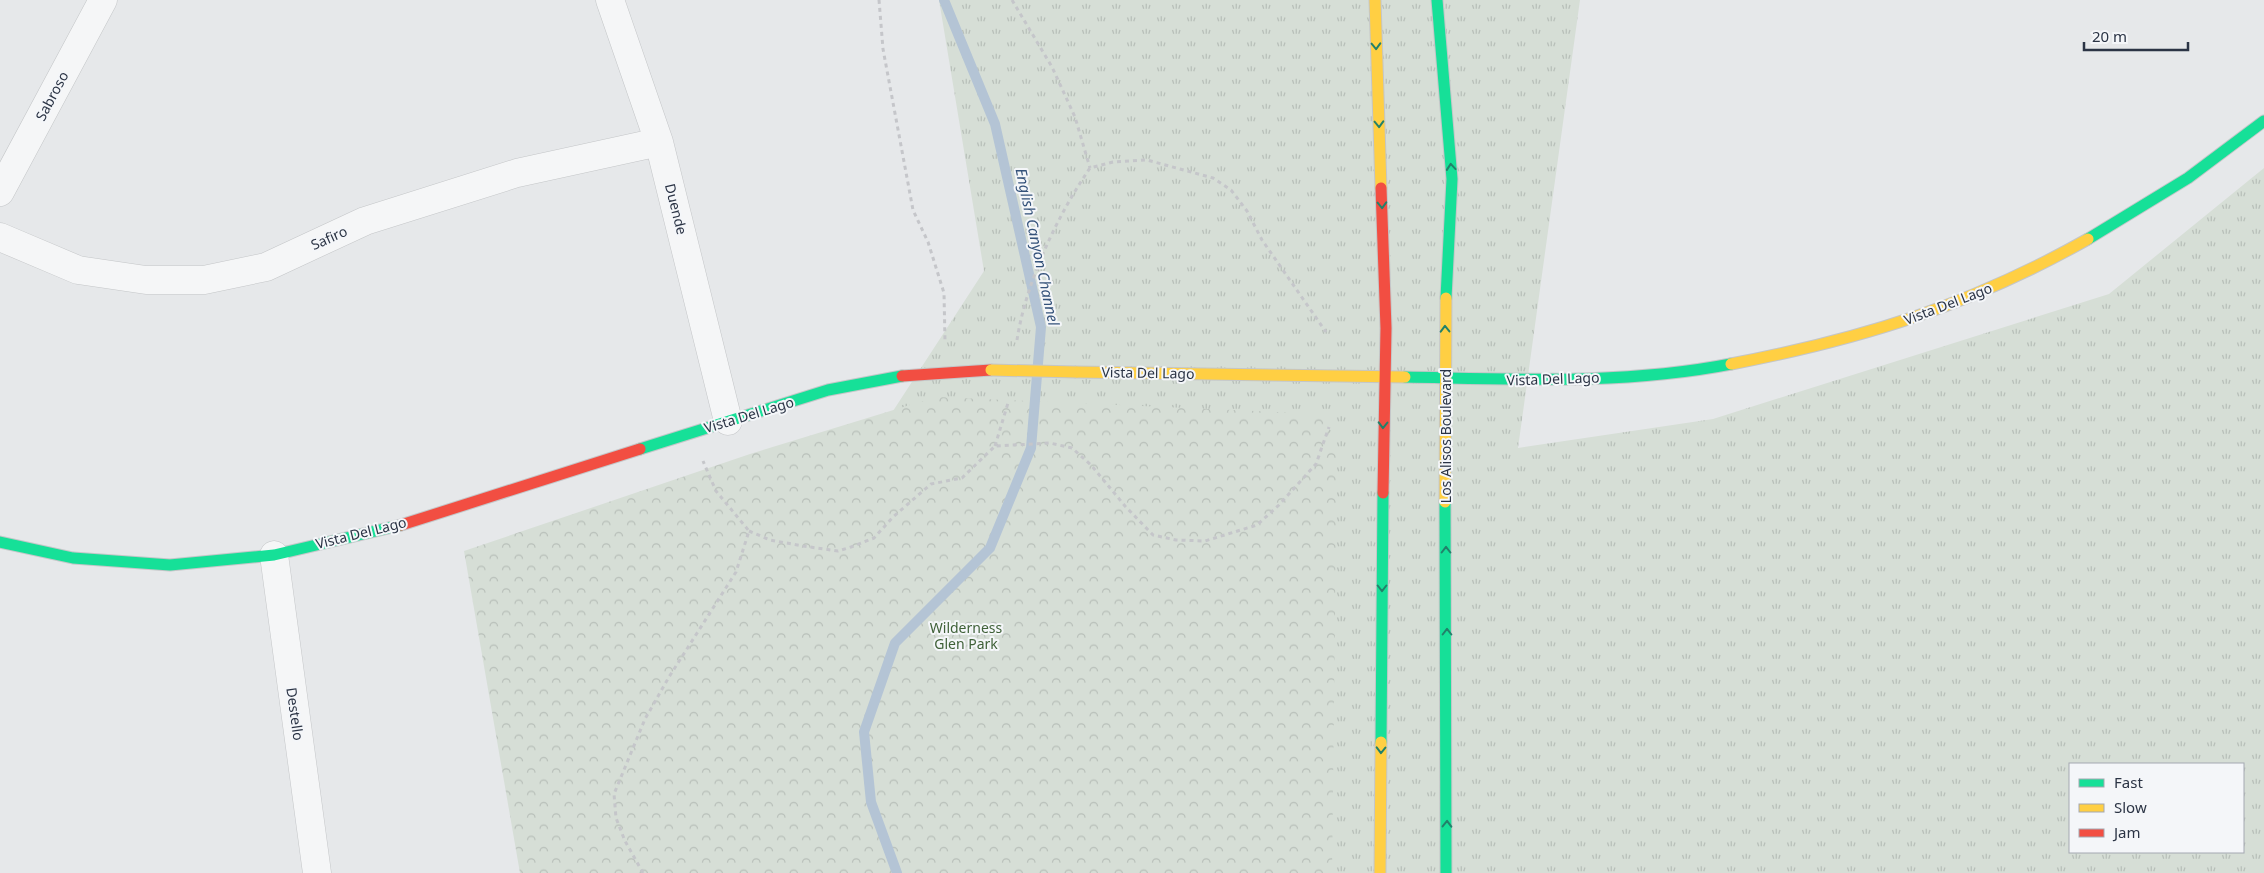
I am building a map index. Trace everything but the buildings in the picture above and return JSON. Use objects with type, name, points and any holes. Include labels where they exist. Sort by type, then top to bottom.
[{"type":"street","name":"Sabroso","points":[[0,192],[103,0]]},
{"type":"street","name":"Duende","points":[[610,0],[660,142],[728,421]]},
{"type":"street","points":[[1375,0],[1386,328],[1380,873]]},
{"type":"street","name":"Los Alisos Boulevard","points":[[1437,0],[1452,179],[1445,323],[1446,873]]},
{"type":"street","name":"Vista Del Lago","points":[[0,542],[73,558],[170,565],[274,555],[396,526],[828,390],[892,376],[991,370],[1384,376],[1506,381],[1594,378],[1691,371],[1831,343],[1908,320],[1994,288],[2147,206],[2235,146],[2264,121]]},
{"type":"street","name":"Safiro","points":[[0,237],[78,270],[146,280],[204,280],[266,267],[365,222],[517,173],[660,142]]},
{"type":"street","name":"Destello","points":[[274,555],[317,873]]},
{"type":"path","points":[[879,0],[883,49],[903,162],[913,210],[928,242],[944,293],[945,319]]},
{"type":"path","points":[[1012,0],[1052,67],[1076,116],[1090,168]]},
{"type":"path","points":[[1025,304],[1038,268],[1074,192],[1090,168],[1113,162],[1147,160],[1213,178],[1231,190],[1246,211],[1262,240],[1326,332]]},
{"type":"path","points":[[690,433],[716,491],[748,531],[770,540],[838,551],[874,538],[893,517],[931,484],[962,478],[995,446],[1013,444],[1050,443],[1072,448],[1085,459],[1125,506],[1154,535],[1176,540],[1205,541],[1257,524],[1279,504],[1316,464],[1329,427]]},
{"type":"path","points":[[642,873],[625,842],[616,818],[614,794],[645,719],[669,677],[736,572],[748,531]]},
{"type":"green space","points":[[939,0],[1580,0],[1518,448],[1713,419],[2109,294],[2264,168],[2264,873],[556,873],[854,471],[984,271]]},
{"type":"green space","name":"Wilderness Glen Park","points":[[936,397],[1321,414],[1337,448],[1332,873],[520,873],[464,551],[750,454]]},
{"type":"waterway","name":"English Canyon Channel","points":[[897,873],[871,802],[864,732],[895,643],[990,548],[1031,448],[1041,327],[995,124],[944,0]]},
{"type":"traffic: fast","points":[[1437,0],[1452,179],[1446,298]]},
{"type":"traffic: fast","points":[[2088,239],[2188,178],[2264,121]]},
{"type":"traffic: fast","points":[[1405,377],[1609,378],[1690,371],[1731,364]]},
{"type":"traffic: fast","points":[[640,449],[828,390],[902,376]]},
{"type":"traffic: fast","points":[[1381,742],[1383,493]]},
{"type":"traffic: fast","points":[[1445,502],[1446,873]]},
{"type":"traffic: fast","points":[[0,542],[73,558],[170,565],[274,555],[401,525]]},
{"type":"traffic: slow","points":[[1375,0],[1381,188]]},
{"type":"traffic: slow","points":[[1731,364],[1826,343],[1915,317],[2001,283],[2088,239]]},
{"type":"traffic: slow","points":[[1445,502],[1446,298]]},
{"type":"traffic: slow","points":[[991,370],[1076,372]]},
{"type":"traffic: slow","points":[[1076,372],[1405,377]]},
{"type":"traffic: slow","points":[[1380,873],[1381,742]]},
{"type":"traffic: jam","points":[[1381,188],[1386,328],[1383,493]]},
{"type":"traffic: jam","points":[[902,376],[991,370]]},
{"type":"traffic: jam","points":[[401,525],[640,449]]}]
